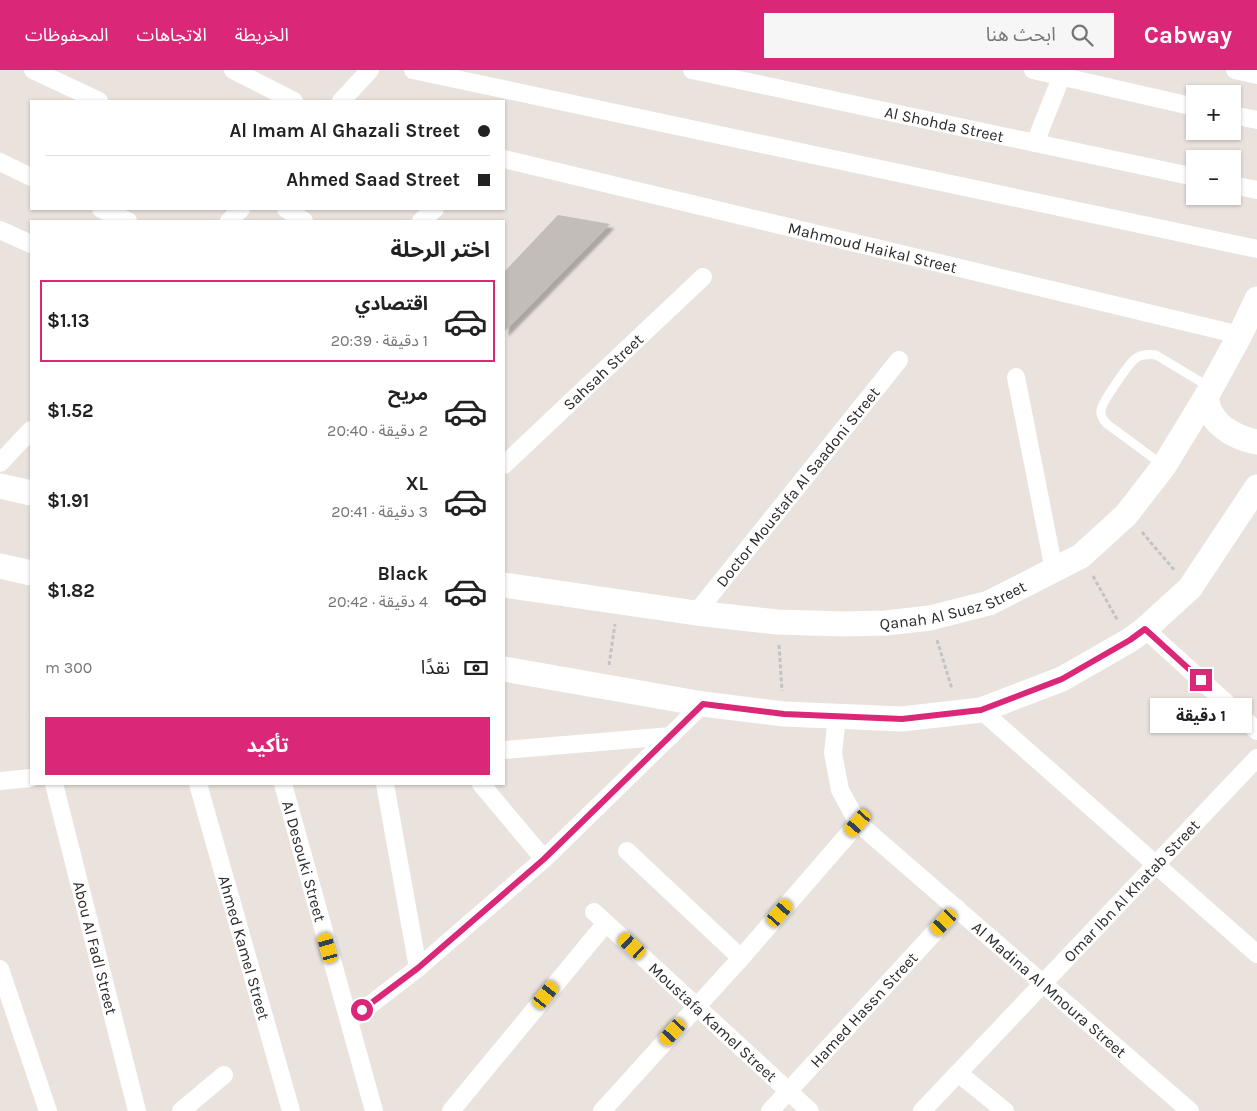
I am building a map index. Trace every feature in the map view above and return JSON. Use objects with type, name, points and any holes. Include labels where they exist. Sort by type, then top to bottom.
[{"type":"main road","name":"Qanah Al Suez Street","points":[[505,585],[696,613],[777,622],[886,623],[930,618],[989,603],[1081,556],[1126,515],[1164,466],[1208,393],[1257,300]]},
{"type":"main road","points":[[1208,393],[1211,414],[1223,428],[1238,437],[1257,442]]},
{"type":"main road","points":[[0,486],[30,493]]},
{"type":"main road","points":[[505,669],[703,704],[784,714],[902,719],[970,711],[1062,679],[1137,635],[1190,588],[1257,487]]},
{"type":"main road","points":[[0,566],[30,573]]},
{"type":"street","points":[[33,70],[97,100]]},
{"type":"street","points":[[233,70],[292,100]]},
{"type":"street","points":[[343,100],[370,70]]},
{"type":"street","points":[[413,70],[1257,249]]},
{"type":"street","name":"Al Shohda Street","points":[[692,70],[1186,175]]},
{"type":"street","points":[[1033,70],[1063,73],[1186,104]]},
{"type":"street","points":[[1235,70],[1257,75]]},
{"type":"street","points":[[1035,143],[1063,73]]},
{"type":"street","points":[[1241,117],[1257,120]]},
{"type":"street","name":"Mahmoud Haikal Street","points":[[505,160],[1240,334]]},
{"type":"street","points":[[0,162],[30,177]]},
{"type":"street","points":[[1241,187],[1257,190]]},
{"type":"street","points":[[103,210],[126,220]]},
{"type":"street","points":[[230,220],[240,210]]},
{"type":"street","points":[[288,210],[302,220]]},
{"type":"street","points":[[422,220],[434,210]]},
{"type":"street","points":[[0,230],[30,244]]},
{"type":"street","name":"Sahsah Street","points":[[505,464],[703,277]]},
{"type":"street","name":"Doctor Moustafa Al Saadoni Street","points":[[696,613],[899,360]]},
{"type":"street","points":[[1016,377],[1054,570]]},
{"type":"street","points":[[0,463],[30,431]]},
{"type":"street","points":[[1137,635],[1257,731]]},
{"type":"street","points":[[349,1021],[418,968],[544,859],[703,704]]},
{"type":"street","points":[[970,711],[1156,865],[1257,954]]},
{"type":"street","name":"Al Madina Al Mnoura Street","points":[[837,716],[833,753],[836,771],[840,790],[858,823],[1190,1111]]},
{"type":"street","points":[[505,750],[671,736]]},
{"type":"street","name":"Omar Ibn Al Khatab Street","points":[[922,1111],[1257,758]]},
{"type":"street","points":[[0,781],[30,778]]},
{"type":"street","name":"Abou Al Fadl Street","points":[[54,785],[138,1111]]},
{"type":"street","name":"Ahmed Kamel Street","points":[[198,785],[291,1111]]},
{"type":"street","name":"Al Desouki Street","points":[[283,785],[374,1111]]},
{"type":"street","points":[[385,785],[418,968]]},
{"type":"street","points":[[482,785],[544,859]]},
{"type":"street","points":[[602,1111],[741,958],[858,823]]},
{"type":"street","points":[[627,850],[741,958]]},
{"type":"street","name":"Hamed Hassn Street","points":[[770,1111],[957,908]]},
{"type":"street","name":"Moustafa Kamel Street","points":[[452,1111],[600,917],[810,1111]]},
{"type":"street","points":[[0,969],[48,1111]]},
{"type":"street","points":[[958,1073],[1005,1111]]},
{"type":"street","points":[[181,1111],[224,1075]]},
{"type":"lane","points":[[1164,466],[1106,424],[1102,418],[1101,409],[1104,402],[1131,362],[1138,356],[1147,354],[1156,355],[1208,393]]},
{"type":"path","points":[[1126,515],[1190,588]]},
{"type":"path","points":[[1081,556],[1137,635]]},
{"type":"path","points":[[605,687],[618,602]]},
{"type":"path","points":[[930,618],[970,711]]},
{"type":"path","points":[[777,622],[784,714]]},
{"type":"building","points":[[558,215],[610,224],[505,331],[505,271]]},
{"type":"route","points":[[362,1010],[418,968],[544,859],[703,704],[784,714],[902,719],[981,710],[1062,679],[1130,640],[1145,629],[1201,680]]}]
